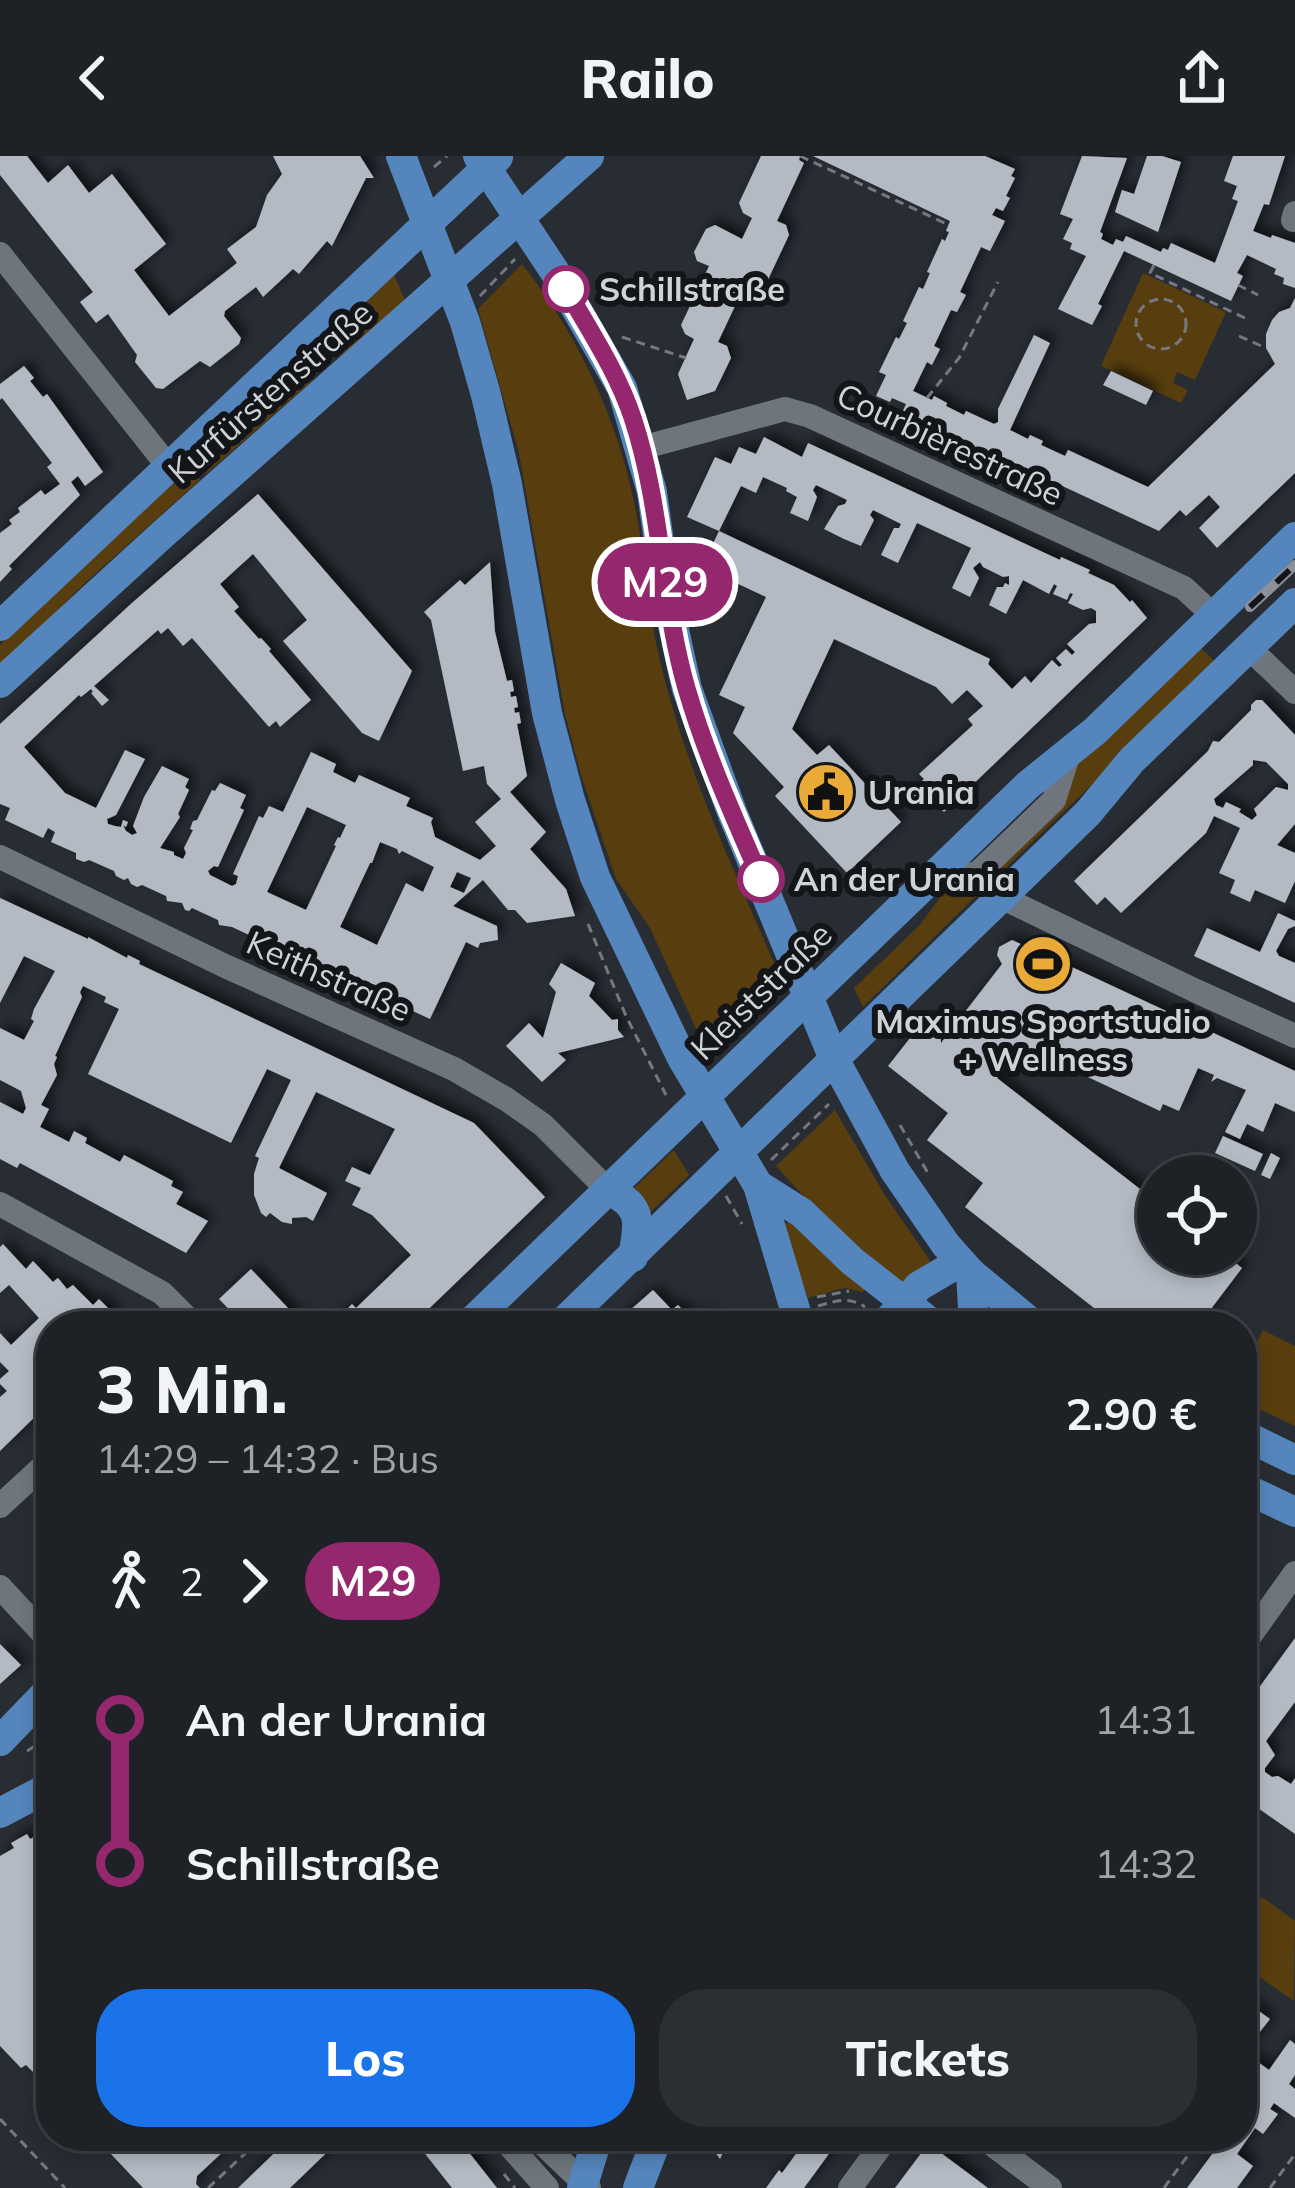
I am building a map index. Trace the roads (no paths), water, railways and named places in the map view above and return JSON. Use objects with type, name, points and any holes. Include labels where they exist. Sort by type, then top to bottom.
[{"type":"main road","name":"Kurfürstenstraße","points":[[0,683],[589,156]]},
{"type":"main road","name":"Kurfürstenstraße","points":[[0,626],[488,160]]},
{"type":"main road","points":[[488,160],[622,388],[652,492],[667,598],[687,689],[732,812],[834,1058],[896,1171],[966,1268],[1017,1311]]},
{"type":"main road","points":[[414,164],[428,222],[486,394],[547,713],[596,877],[682,1058],[737,1153],[764,1173],[852,1261],[885,1311]]},
{"type":"main road","points":[[304,338],[338,378]]},
{"type":"main road","name":"Kleiststraße","points":[[483,1311],[1040,773],[1069,753],[1295,538]]},
{"type":"main road","points":[[575,1311],[1088,813],[1132,760],[1295,603]]},
{"type":"main road","points":[[1214,616],[1249,648]]},
{"type":"main road","points":[[764,1173],[806,1311]]},
{"type":"main road","points":[[608,1190],[627,1200],[638,1218],[633,1257]]},
{"type":"main road","points":[[890,1311],[919,1286],[966,1268]]},
{"type":"main road","points":[[966,1268],[972,1311]]},
{"type":"main road","points":[[1257,1441],[1295,1460]]},
{"type":"main road","points":[[1257,1494],[1295,1512]]},
{"type":"main road","points":[[0,1741],[36,1704]]},
{"type":"main road","points":[[0,1814],[36,1794]]},
{"type":"main road","points":[[585,2186],[594,2151]]},
{"type":"main road","points":[[638,2188],[652,2151]]},
{"type":"street","points":[[0,254],[168,466]]},
{"type":"street","name":"Courbièrestraße","points":[[641,448],[785,410],[825,420],[1184,588],[1214,616]]},
{"type":"street","points":[[1249,648],[1295,692]]},
{"type":"street","points":[[926,883],[978,873],[1054,800],[1069,753]]},
{"type":"street","name":"Keithstraße","points":[[0,857],[454,1070],[543,1125],[608,1190]]},
{"type":"street","points":[[978,873],[1001,897],[1295,1036]]},
{"type":"street","points":[[0,1204],[162,1293],[179,1311]]},
{"type":"street","points":[[0,1507],[36,1473]]},
{"type":"street","points":[[1257,1626],[1295,1573]]},
{"type":"street","points":[[0,1587],[36,1626]]},
{"type":"street","points":[[514,2151],[547,2188]]},
{"type":"street","points":[[550,2151],[585,2186]]},
{"type":"street","points":[[850,2188],[877,2151]]},
{"type":"street","points":[[1001,2151],[1050,2188]]},
{"type":"railway","points":[[1250,607],[1295,565]]},
{"type":"place","name":"Schillstraße","points":[[566,289]]},
{"type":"place","name":"Urania","points":[[826,792]]},
{"type":"place","name":"An der Urania","points":[[761,879]]},
{"type":"place","name":"Maximus Sportstudio + Wellness","points":[[1043,964]]}]
